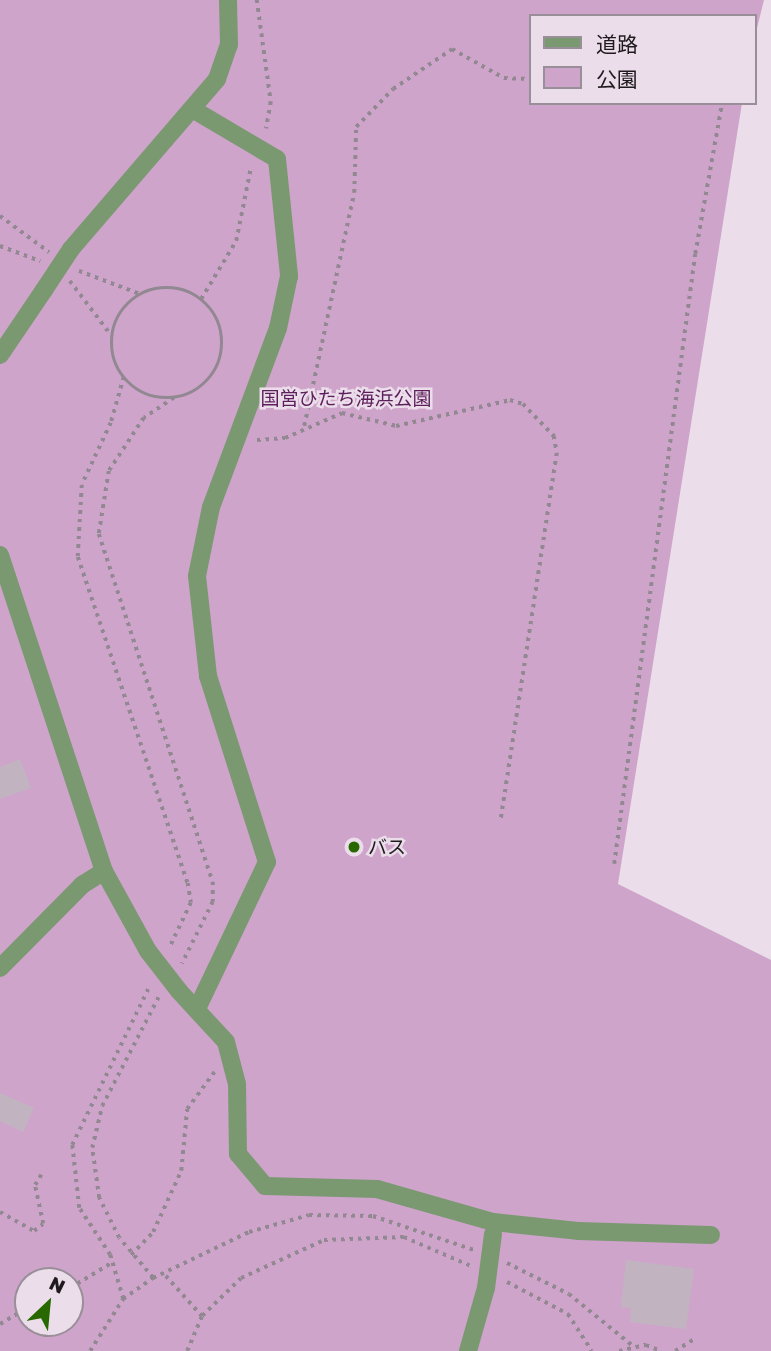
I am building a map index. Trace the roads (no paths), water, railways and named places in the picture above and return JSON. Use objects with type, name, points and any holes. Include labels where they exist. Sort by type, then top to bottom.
[{"type":"street","points":[[0,355],[71,249],[127,177],[194,110],[226,61],[228,0]]},
{"type":"street","points":[[194,110],[269,152],[283,180],[287,288],[202,540],[199,613],[208,676],[267,862],[197,1009]]},
{"type":"street","points":[[0,555],[104,871],[172,990],[197,1009],[226,1042],[231,1059],[238,1154],[265,1186],[377,1189],[493,1228],[711,1236]]},
{"type":"street","points":[[0,968],[82,885],[104,871]]},
{"type":"street","points":[[468,1351],[486,1288],[493,1228]]},
{"type":"place","name":"バス","points":[[354,847]]},
{"type":"park label","name":"国営ひたち海浜公園","points":[[346,398]]}]
